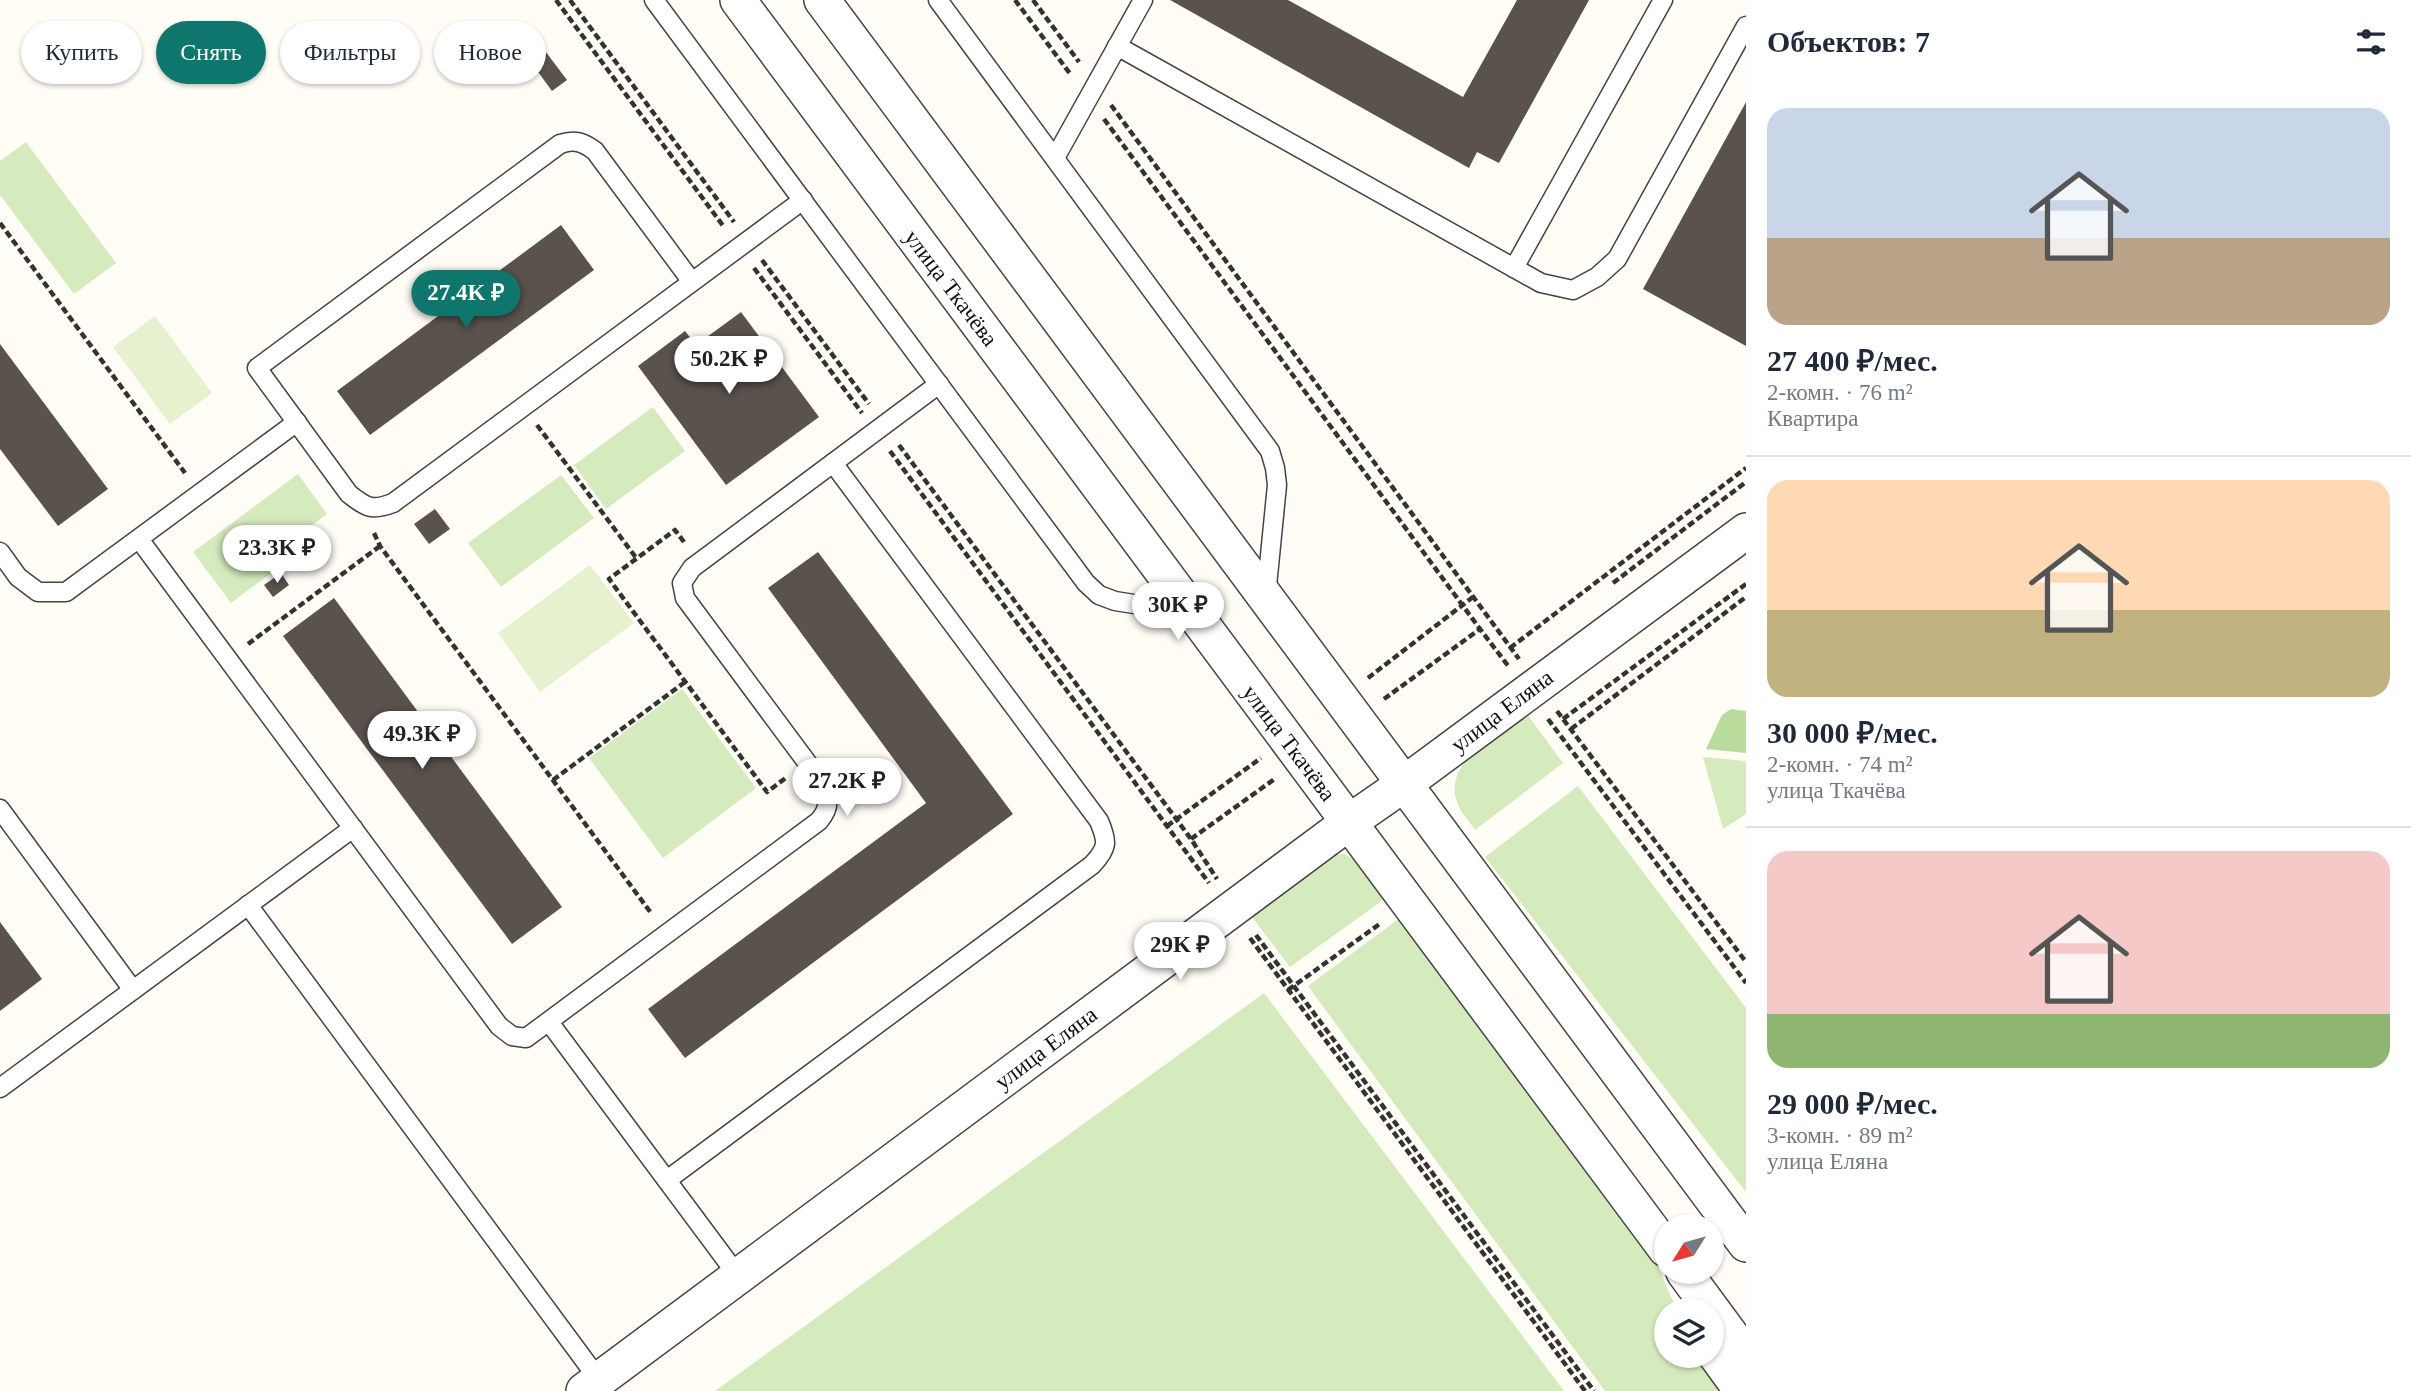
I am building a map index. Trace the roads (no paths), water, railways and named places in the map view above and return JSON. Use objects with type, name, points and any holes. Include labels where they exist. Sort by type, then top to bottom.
[{"type":"street","name":"улица Ткачёва","points":[[738,0],[1654,1233]]},
{"type":"street","points":[[822,0],[1746,1244]]},
{"type":"street","name":"улица Еляна","points":[[591,1385],[1348,822],[1404,785],[1746,531]]},
{"type":"street","points":[[1724,1333],[1746,1356]]},
{"type":"street","points":[[1724,1366],[1742,1391]]},
{"type":"lane","points":[[654,0],[1086,583],[1099,595],[1115,601],[1192,613]]},
{"type":"lane","points":[[937,0],[1270,451],[1277,485],[1266,600]]},
{"type":"lane","points":[[1055,158],[1143,0]]},
{"type":"lane","points":[[1514,268],[1663,0]]},
{"type":"lane","points":[[1117,46],[1541,283],[1573,290],[1597,277],[1617,259],[1746,26]]},
{"type":"lane","points":[[692,282],[595,151],[584,143],[572,140],[560,144],[257,368],[349,494],[364,506],[378,509],[393,503],[803,200]]},
{"type":"lane","points":[[139,539],[499,1026],[512,1037],[526,1038],[819,821],[827,811],[828,797],[820,780],[685,598],[682,583],[699,562],[939,384]]},
{"type":"lane","points":[[0,552],[18,577],[38,592],[66,592],[296,422]]},
{"type":"lane","points":[[667,1180],[1092,865],[1104,852],[1106,837],[1099,821],[833,463]]},
{"type":"lane","points":[[0,809],[134,990]]},
{"type":"lane","points":[[0,1088],[353,828]]},
{"type":"lane","points":[[248,905],[591,1385]]},
{"type":"lane","points":[[550,1021],[738,1276]]}]
